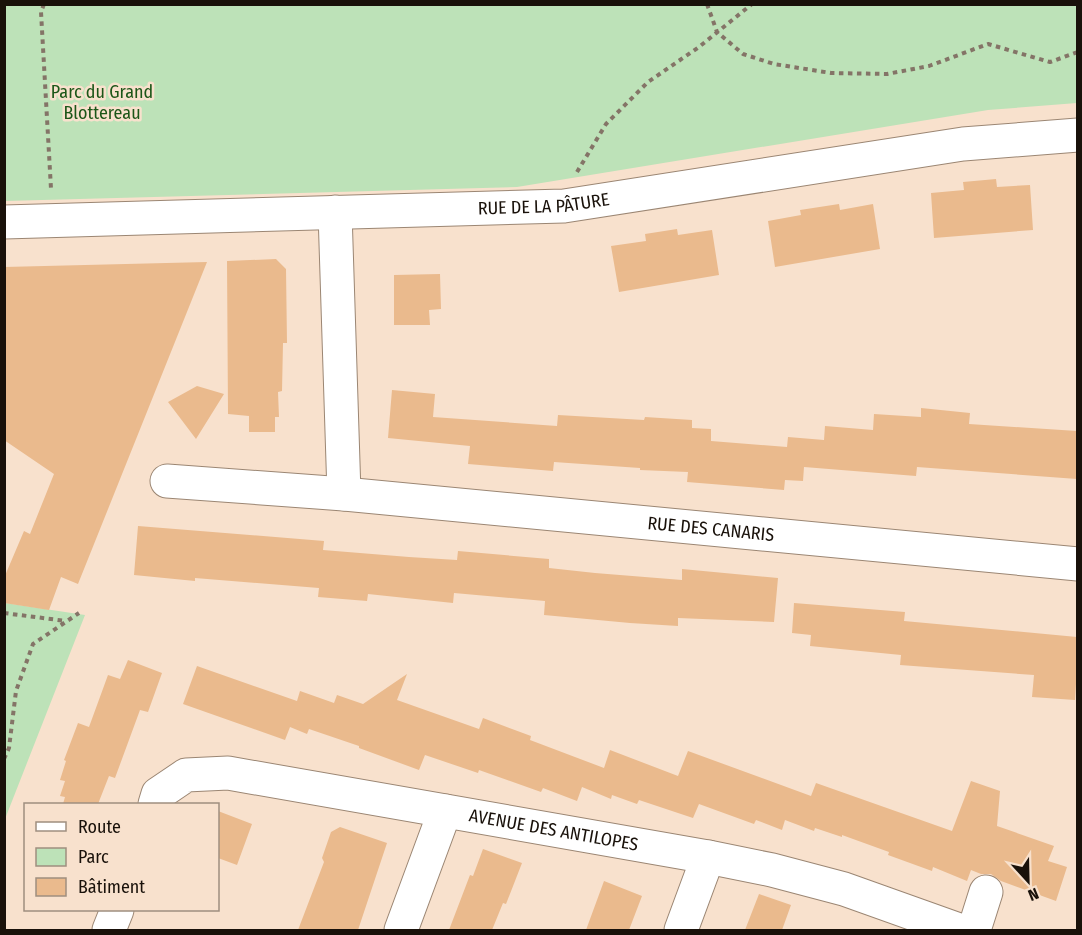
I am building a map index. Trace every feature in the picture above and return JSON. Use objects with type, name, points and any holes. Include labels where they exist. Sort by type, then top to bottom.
[{"type":"street","name":"RUE DE LA PÂTURE","points":[[4,222],[564,206],[963,144],[1077,135]]},
{"type":"street","points":[[335,212],[344,494]]},
{"type":"street","name":"RUE DES CANARIS","points":[[167,481],[344,494],[1077,564]]},
{"type":"street","name":"AVENUE DES ANTILOPES","points":[[154,803],[158,794],[186,775],[228,773],[772,870],[844,889],[959,930]]},
{"type":"street","points":[[401,930],[445,811]]},
{"type":"street","points":[[681,930],[708,857]]},
{"type":"street","points":[[974,930],[986,892]]},
{"type":"street","points":[[109,930],[116,911]]},
{"type":"path","points":[[44,4],[41,12],[53,221]]},
{"type":"path","points":[[707,4],[717,32],[743,54],[774,64],[831,74],[887,74],[929,66],[988,44],[1050,62],[1077,52]]},
{"type":"path","points":[[564,206],[579,165],[606,124],[648,82],[752,4]]},
{"type":"path","points":[[4,613],[67,621]]},
{"type":"path","points":[[4,759],[9,748],[16,691],[33,644],[79,613]]},
{"type":"green space","name":"Parc du Grand Blottereau","points":[[4,5],[1077,5],[1077,103],[988,110],[517,187],[5,201]]},
{"type":"green space","points":[[5,603],[85,615],[5,819]]},
{"type":"building","points":[[996,179],[997,187],[1030,185],[1033,230],[934,238],[931,193],[964,190],[963,182]]},
{"type":"building","points":[[839,204],[840,210],[873,204],[880,249],[775,267],[768,221],[801,215],[800,210]]},
{"type":"building","points":[[677,229],[678,235],[712,230],[719,275],[619,292],[611,246],[646,241],[645,234]]},
{"type":"building","points":[[276,259],[286,269],[287,343],[283,343],[282,391],[278,392],[279,417],[275,417],[275,432],[249,432],[249,416],[228,414],[227,261]]},
{"type":"building","points":[[207,262],[78,584],[61,577],[49,610],[4,603],[4,578],[24,531],[30,534],[54,474],[4,440],[4,267]]},
{"type":"building","points":[[440,274],[441,309],[429,310],[430,325],[394,325],[394,275]]},
{"type":"building","points":[[197,386],[224,394],[196,439],[168,402]]},
{"type":"building","points":[[392,390],[435,394],[433,417],[557,426],[558,415],[692,420],[692,428],[711,429],[711,441],[787,447],[788,437],[824,440],[825,426],[873,430],[874,414],[921,417],[921,408],[970,413],[969,424],[1077,431],[1077,479],[917,467],[916,476],[804,467],[803,481],[785,480],[784,490],[687,482],[688,472],[640,470],[640,468],[554,462],[553,471],[468,464],[470,446],[388,438]]},
{"type":"building","points":[[138,526],[324,541],[323,550],[409,557],[457,560],[458,551],[549,559],[549,568],[595,573],[682,580],[682,569],[778,578],[774,622],[678,618],[678,626],[630,623],[544,615],[545,601],[454,593],[453,603],[368,594],[367,601],[318,597],[319,588],[134,575]]},
{"type":"building","points":[[794,603],[905,612],[904,621],[1077,637],[1075,700],[1032,697],[1034,675],[900,665],[901,655],[810,646],[811,635],[792,633]]},
{"type":"building","points":[[128,660],[162,673],[148,712],[140,710],[115,778],[109,776],[98,803],[63,803],[65,797],[60,796],[65,781],[60,780],[66,761],[64,760],[78,723],[89,727],[108,675],[120,679]]},
{"type":"building","points":[[197,666],[297,701],[300,691],[334,703],[337,695],[363,704],[407,674],[397,700],[479,729],[483,718],[531,736],[530,740],[604,768],[610,750],[678,776],[688,751],[811,796],[816,783],[952,831],[971,781],[1000,791],[997,826],[1054,846],[1048,861],[1067,867],[1056,901],[1001,881],[991,874],[981,874],[971,870],[967,881],[933,867],[932,871],[888,855],[889,852],[842,835],[842,837],[815,828],[814,831],[785,820],[782,830],[756,820],[754,824],[699,804],[693,818],[639,800],[637,804],[612,795],[611,799],[582,787],[577,801],[543,788],[541,792],[479,770],[478,773],[425,755],[419,770],[309,729],[307,734],[290,727],[285,740],[183,704]]},
{"type":"building","points":[[219,811],[252,824],[237,865],[219,858]]},
{"type":"building","points":[[340,827],[387,843],[358,930],[298,930],[324,862],[322,858],[331,832]]},
{"type":"building","points":[[483,849],[522,863],[506,904],[503,903],[492,930],[449,930],[470,875],[473,876]]},
{"type":"building","points":[[604,881],[642,896],[629,930],[586,930]]},
{"type":"building","points":[[759,894],[791,905],[782,930],[745,930]]}]
